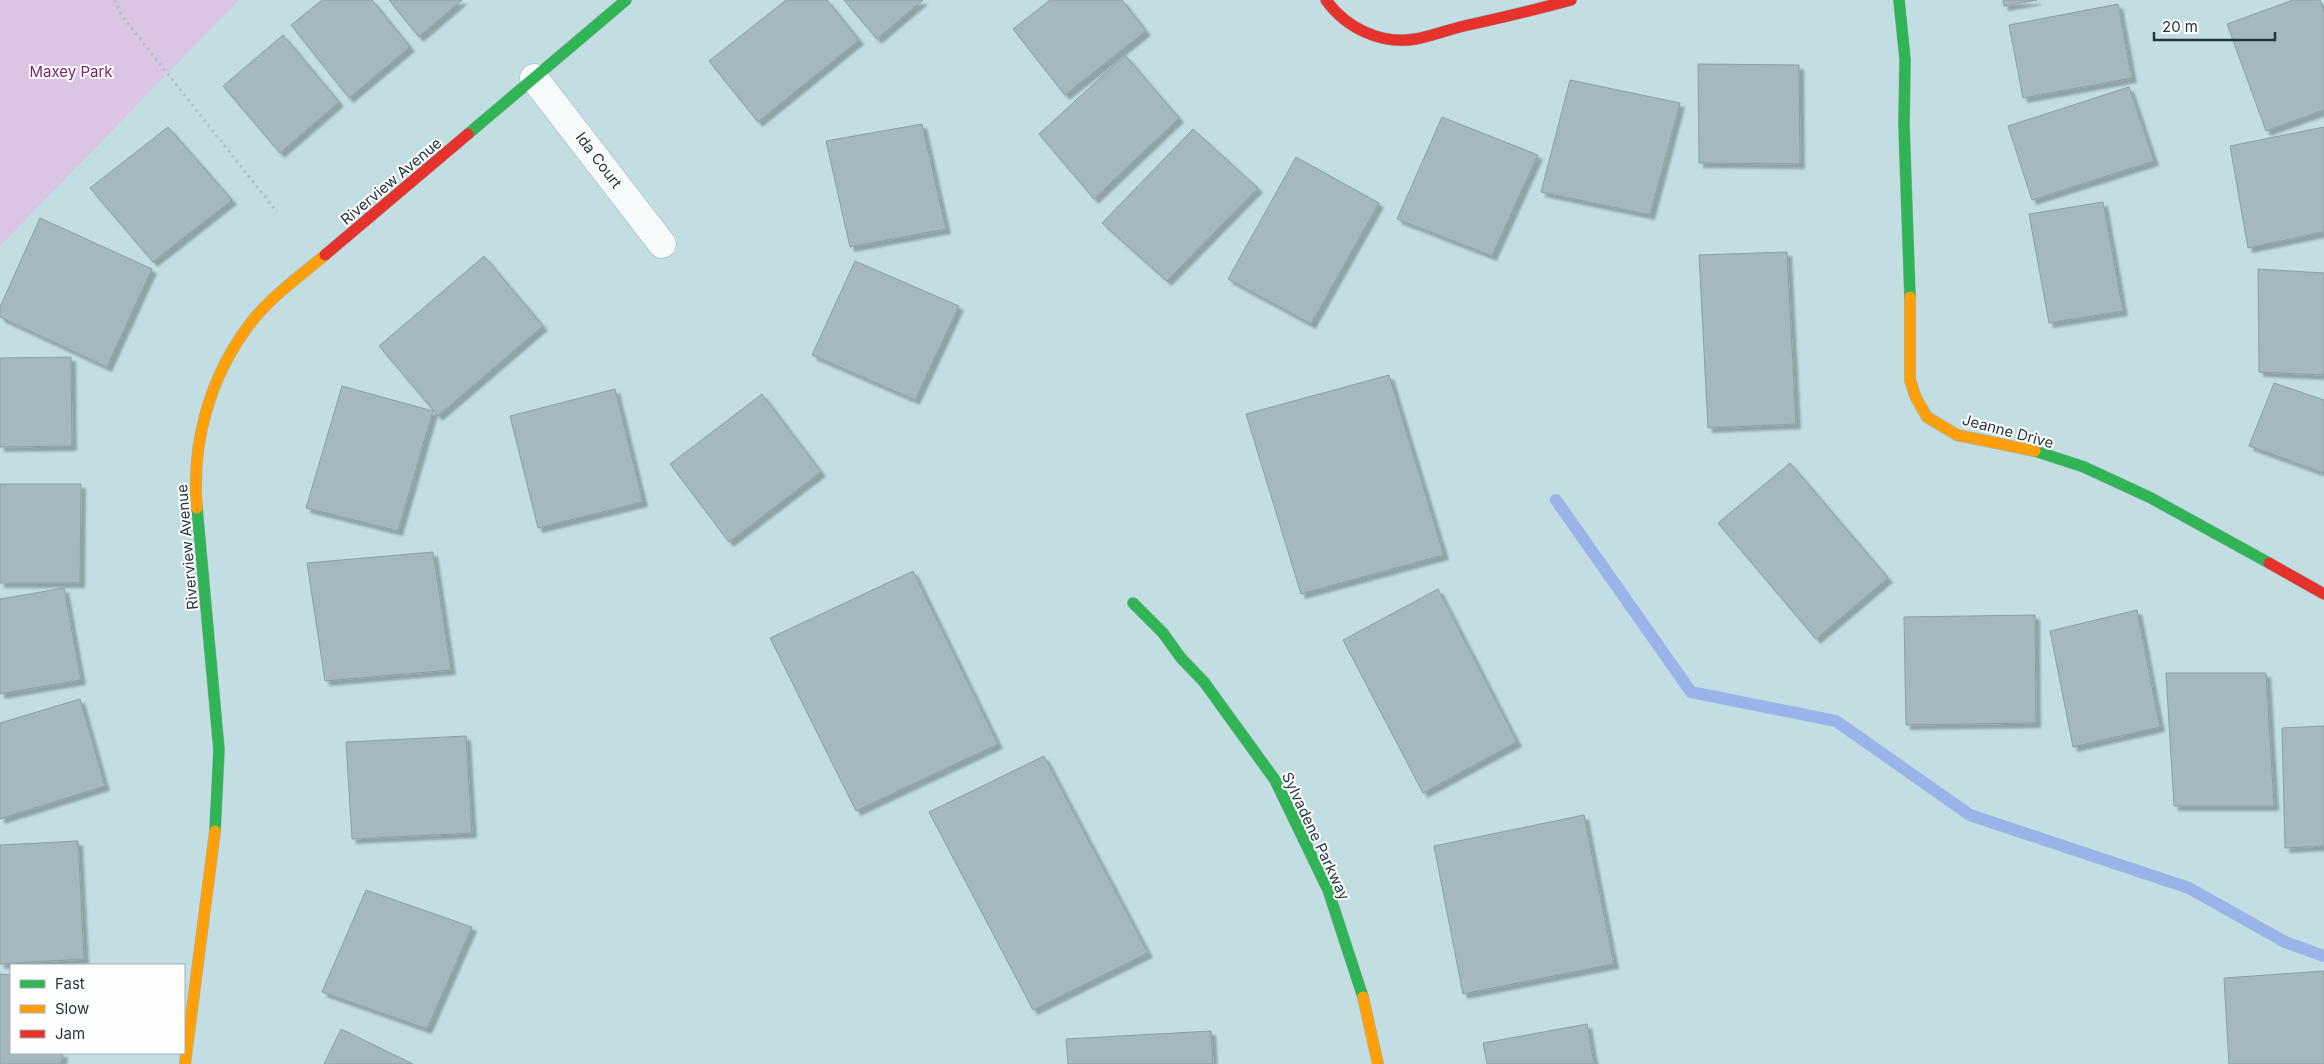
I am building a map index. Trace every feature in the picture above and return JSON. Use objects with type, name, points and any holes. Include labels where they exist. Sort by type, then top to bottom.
[{"type":"street","name":"Riverview Avenue","points":[[184,1064],[218,810],[219,750],[196,496],[198,452],[204,415],[216,381],[232,351],[250,324],[285,290],[626,0]]},
{"type":"street","points":[[1326,0],[1331,8],[1354,27],[1385,39],[1421,39],[1457,28],[1571,0]]},
{"type":"street","name":"Jeanne Drive","points":[[1899,0],[1905,59],[1904,126],[1911,327],[1910,380],[1916,398],[1927,417],[1958,435],[2024,448],[2084,467],[2151,498],[2324,594]]},
{"type":"street","name":"Ida Court","points":[[534,78],[662,244]]},
{"type":"street","name":"Sylvadene Parkway","points":[[1133,603],[1163,633],[1180,658],[1204,682],[1275,780],[1328,890],[1362,993],[1378,1064]]},
{"type":"path","points":[[115,0],[122,16],[277,212]]},
{"type":"green space","name":"Maxey Park","points":[[0,0],[239,0],[0,246]]},
{"type":"building","points":[[322,0],[372,0],[410,47],[349,98],[291,25]]},
{"type":"building","points":[[389,0],[462,0],[419,37]]},
{"type":"building","points":[[786,0],[827,0],[859,40],[758,122],[709,61]]},
{"type":"building","points":[[844,0],[923,0],[877,39]]},
{"type":"building","points":[[1050,0],[1122,0],[1146,31],[1065,95],[1013,29]]},
{"type":"building","points":[[2003,0],[2037,0],[2004,6]]},
{"type":"building","points":[[2293,0],[2320,0],[2324,12],[2324,110],[2266,131],[2227,24]]},
{"type":"building","points":[[2118,4],[2132,78],[2023,98],[2009,25]]},
{"type":"building","points":[[283,35],[339,102],[280,153],[223,86]]},
{"type":"building","points":[[1125,55],[1179,118],[1094,199],[1039,134]]},
{"type":"building","points":[[1698,64],[1799,65],[1800,164],[1699,163]]},
{"type":"building","points":[[1570,80],[1680,103],[1650,215],[1541,192]]},
{"type":"building","points":[[2129,87],[2154,161],[2032,200],[2008,126]]},
{"type":"building","points":[[1442,117],[1538,155],[1492,256],[1397,219]]},
{"type":"building","points":[[922,124],[946,229],[850,247],[826,141]]},
{"type":"building","points":[[168,127],[232,200],[153,262],[90,188]]},
{"type":"building","points":[[2324,127],[2324,232],[2248,248],[2230,146]]},
{"type":"building","points":[[1193,129],[1258,188],[1167,281],[1102,223]]},
{"type":"building","points":[[1296,157],[1379,203],[1311,324],[1228,279]]},
{"type":"building","points":[[2103,202],[2123,311],[2049,323],[2029,214]]},
{"type":"building","points":[[40,218],[152,269],[107,367],[0,317],[0,307]]},
{"type":"building","points":[[1787,252],[1796,424],[1708,428],[1699,255]]},
{"type":"building","points":[[484,256],[543,326],[438,416],[379,346]]},
{"type":"building","points":[[855,261],[959,306],[915,400],[812,355]]},
{"type":"building","points":[[2258,269],[2324,273],[2324,375],[2259,372]]},
{"type":"building","points":[[71,357],[72,446],[0,447],[0,358]]},
{"type":"building","points":[[1389,375],[1444,555],[1301,594],[1246,414]]},
{"type":"building","points":[[2274,383],[2324,400],[2324,473],[2249,446]]},
{"type":"building","points":[[342,386],[433,411],[398,531],[306,508]]},
{"type":"building","points":[[615,389],[643,502],[538,528],[510,416]]},
{"type":"building","points":[[762,394],[821,472],[729,542],[670,464]]},
{"type":"building","points":[[1790,463],[1888,578],[1816,639],[1718,523]]},
{"type":"building","points":[[0,484],[81,484],[80,583],[0,583]]},
{"type":"building","points":[[433,552],[451,670],[325,681],[307,563]]},
{"type":"building","points":[[913,571],[998,744],[856,811],[770,638]]},
{"type":"building","points":[[64,588],[81,680],[0,694],[0,599]]},
{"type":"building","points":[[1438,589],[1517,742],[1423,793],[1343,640]]},
{"type":"building","points":[[2137,610],[2160,727],[2073,747],[2050,631]]},
{"type":"building","points":[[2035,615],[2036,723],[1906,725],[1904,617]]},
{"type":"building","points":[[2166,673],[2266,673],[2274,806],[2174,806]]},
{"type":"building","points":[[80,699],[105,786],[0,819],[0,723]]},
{"type":"building","points":[[2324,726],[2324,846],[2285,848],[2282,728]]},
{"type":"building","points":[[466,736],[472,833],[352,839],[346,742]]},
{"type":"building","points":[[1044,756],[1148,953],[1033,1010],[929,812]]},
{"type":"building","points":[[1584,815],[1614,964],[1463,994],[1434,846]]},
{"type":"building","points":[[78,841],[84,959],[0,964],[0,845]]},
{"type":"building","points":[[366,890],[472,927],[427,1029],[322,992]]},
{"type":"building","points":[[2324,971],[2324,1064],[2229,1064],[2224,978]]},
{"type":"building","points":[[0,974],[10,975],[10,1054],[63,1054],[61,1064],[0,1064]]},
{"type":"building","points":[[1587,1024],[1594,1064],[1487,1064],[1483,1043]]},
{"type":"building","points":[[341,1029],[413,1064],[324,1064]]},
{"type":"building","points":[[1211,1031],[1213,1064],[1068,1064],[1066,1039]]},
{"type":"waterway","points":[[1556,500],[1691,692],[1836,721],[1970,815],[2189,888],[2285,942],[2324,956]]},
{"type":"traffic: fast","points":[[468,134],[626,0]]},
{"type":"traffic: fast","points":[[1899,0],[1905,59],[1904,126],[1910,297]]},
{"type":"traffic: fast","points":[[2035,451],[2084,467],[2151,498],[2269,563]]},
{"type":"traffic: fast","points":[[197,508],[219,750],[215,831]]},
{"type":"traffic: fast","points":[[1133,603],[1163,633],[1181,658],[1204,682],[1275,780],[1328,890],[1363,997]]},
{"type":"traffic: slow","points":[[197,508],[197,459],[201,435],[206,412],[224,366],[235,345],[257,315],[285,288],[325,255]]},
{"type":"traffic: slow","points":[[1910,297],[1910,380],[1916,398],[1927,417],[1957,435],[2035,451]]},
{"type":"traffic: slow","points":[[185,1064],[215,831]]},
{"type":"traffic: slow","points":[[1363,997],[1378,1064]]},
{"type":"traffic: jam","points":[[1326,0],[1344,19],[1365,32],[1377,37],[1403,40],[1422,38],[1571,0]]},
{"type":"traffic: jam","points":[[325,255],[468,134]]},
{"type":"traffic: jam","points":[[2269,563],[2324,594]]}]
